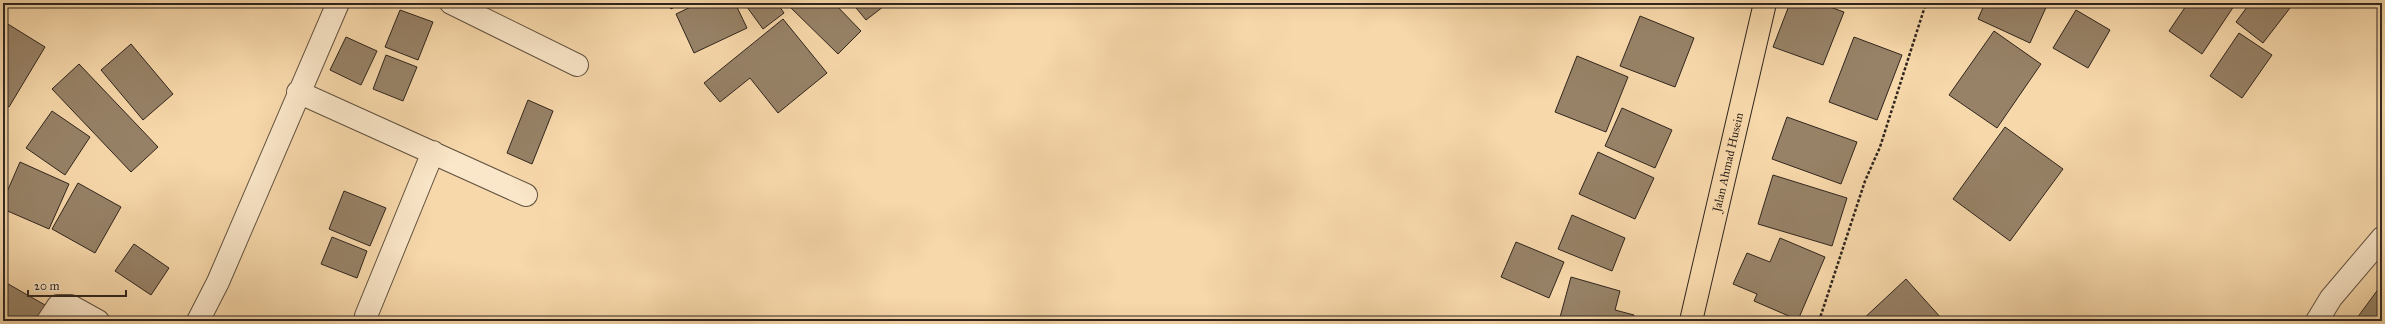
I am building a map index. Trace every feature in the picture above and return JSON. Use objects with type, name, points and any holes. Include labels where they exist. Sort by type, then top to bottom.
[{"type":"main road","name":"Jalan Ahmad Husein","points":[[1691,321],[1765,3]]},
{"type":"street","points":[[198,321],[218,282],[298,92],[338,3]]},
{"type":"street","points":[[451,3],[577,64]]},
{"type":"street","points":[[298,92],[526,195]]},
{"type":"street","points":[[366,316],[433,152]]},
{"type":"street","points":[[2317,321],[2331,298],[2382,238]]},
{"type":"street","points":[[48,321],[58,306],[71,306],[98,321]]},
{"type":"path","points":[[1819,321],[1865,181],[1880,147],[1926,3]]},
{"type":"building","points":[[667,3],[682,3],[671,9]]},
{"type":"building","points":[[699,3],[735,3],[747,28],[694,53],[676,14]]},
{"type":"building","points":[[744,3],[777,3],[784,13],[763,29]]},
{"type":"building","points":[[792,3],[834,3],[861,31],[838,54],[789,6]]},
{"type":"building","points":[[852,3],[888,3],[866,20]]},
{"type":"building","points":[[1790,3],[1819,3],[1844,12],[1823,65],[1773,47]]},
{"type":"building","points":[[1985,3],[2048,3],[2030,43],[1978,19]]},
{"type":"building","points":[[2188,3],[2236,3],[2202,54],[2169,31]]},
{"type":"building","points":[[2250,3],[2284,3],[2290,8],[2263,43],[2236,22]]},
{"type":"building","points":[[400,10],[433,22],[418,60],[385,47]]},
{"type":"building","points":[[2076,10],[2110,30],[2088,68],[2053,48]]},
{"type":"building","points":[[1640,16],[1694,38],[1675,87],[1620,66]]},
{"type":"building","points":[[783,19],[827,73],[778,113],[750,78],[720,102],[704,83]]},
{"type":"building","points":[[3,21],[45,47],[9,107],[3,104]]},
{"type":"building","points":[[1994,31],[2041,64],[1997,128],[1949,95]]},
{"type":"building","points":[[2239,33],[2272,55],[2242,98],[2210,76]]},
{"type":"building","points":[[346,37],[377,51],[361,85],[330,70]]},
{"type":"building","points":[[1854,37],[1902,55],[1877,120],[1829,102]]},
{"type":"building","points":[[131,44],[173,94],[143,120],[101,70]]},
{"type":"building","points":[[386,55],[417,67],[403,101],[373,89]]},
{"type":"building","points":[[1577,56],[1628,77],[1606,132],[1555,112]]},
{"type":"building","points":[[79,64],[158,147],[131,172],[52,89]]},
{"type":"building","points":[[528,100],[553,111],[532,164],[507,153]]},
{"type":"building","points":[[1622,108],[1672,130],[1655,168],[1605,146]]},
{"type":"building","points":[[52,111],[90,137],[65,175],[26,148]]},
{"type":"building","points":[[1787,117],[1857,142],[1841,184],[1772,159]]},
{"type":"building","points":[[2005,127],[2063,169],[2010,241],[1953,199]]},
{"type":"building","points":[[1598,152],[1654,178],[1635,219],[1579,194]]},
{"type":"building","points":[[20,162],[69,184],[49,229],[3,209],[3,201]]},
{"type":"building","points":[[1773,175],[1847,198],[1832,246],[1758,224]]},
{"type":"building","points":[[78,183],[121,207],[95,253],[52,229]]},
{"type":"building","points":[[344,191],[386,208],[370,246],[329,229]]},
{"type":"building","points":[[1572,215],[1625,238],[1612,271],[1558,249]]},
{"type":"building","points":[[332,237],[367,251],[357,278],[321,264]]},
{"type":"building","points":[[1780,238],[1825,257],[1798,320],[1754,301],[1757,294],[1733,284],[1747,253],[1770,262]]},
{"type":"building","points":[[1516,242],[1564,262],[1549,298],[1501,277]]},
{"type":"building","points":[[134,244],[169,268],[151,295],[115,271]]},
{"type":"building","points":[[1571,277],[1620,291],[1615,310],[1634,315],[1632,321],[1559,321]]},
{"type":"building","points":[[1906,279],[1942,319],[1940,321],[1861,321]]},
{"type":"building","points":[[3,281],[45,305],[36,321],[11,321],[3,316]]},
{"type":"building","points":[[2382,284],[2382,321],[2361,321],[2357,318]]}]
